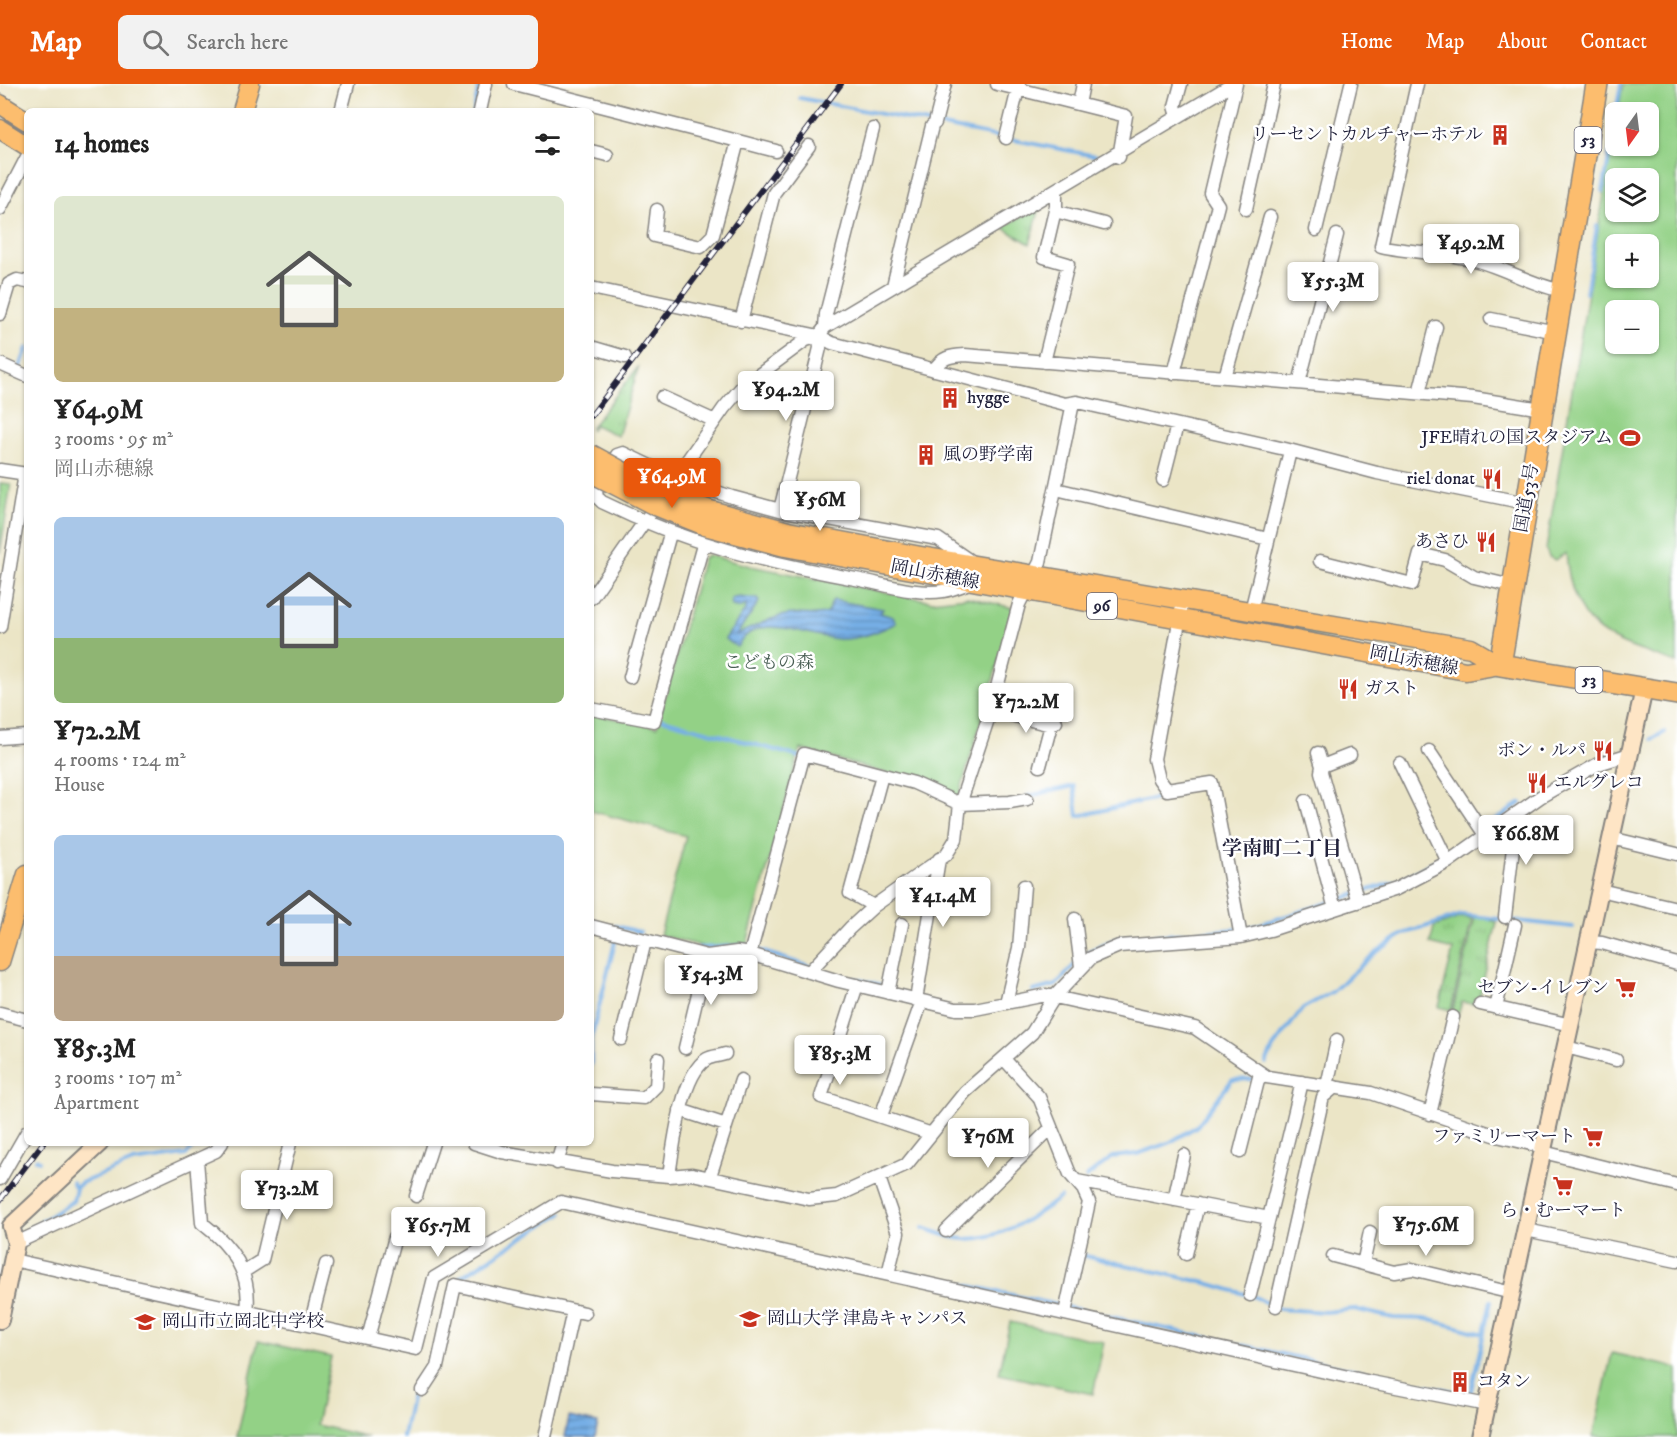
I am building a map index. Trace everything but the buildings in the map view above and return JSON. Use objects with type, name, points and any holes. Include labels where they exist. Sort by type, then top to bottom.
[{"type":"highway","name":"国道53号","points":[[1500,664],[1597,84]]},
{"type":"highway","name":"53","points":[[1500,664],[1677,694]]},
{"type":"main road","points":[[243,108],[249,84]]},
{"type":"main road","points":[[0,104],[24,119]]},
{"type":"main road","points":[[0,129],[24,144]]},
{"type":"main road","name":"岡山赤穂線","points":[[594,456],[707,518]]},
{"type":"main road","name":"岡山赤穂線","points":[[594,475],[653,505],[707,518],[785,547],[974,573],[1034,573],[1471,648],[1500,664]]},
{"type":"main road","name":"岡山赤穂線","points":[[974,573],[1024,592],[1466,671],[1500,664]]},
{"type":"main road","points":[[0,963],[24,884]]},
{"type":"street","points":[[481,108],[486,84]]},
{"type":"street","points":[[514,84],[776,151]]},
{"type":"street","points":[[893,286],[945,84]]},
{"type":"street","points":[[997,84],[1018,86],[1126,116],[1114,154]]},
{"type":"street","points":[[1079,104],[1083,84]]},
{"type":"street","points":[[1178,116],[1175,106],[1181,84]]},
{"type":"street","points":[[594,594],[715,421],[741,388],[806,340],[893,286],[1235,84]]},
{"type":"street","points":[[1174,373],[1218,205],[1210,193],[1235,84]]},
{"type":"street","points":[[1246,209],[1274,84]]},
{"type":"street","points":[[1316,230],[1351,84]]},
{"type":"street","points":[[1417,84],[1381,246],[1409,253],[1468,258],[1545,288],[1563,291]]},
{"type":"street","points":[[341,108],[345,85]]},
{"type":"street","points":[[1006,138],[1018,86]]},
{"type":"street","points":[[780,510],[873,129]]},
{"type":"street","points":[[657,210],[654,236],[701,247],[713,235],[738,141]]},
{"type":"street","points":[[741,321],[774,193],[809,146]]},
{"type":"street","points":[[594,152],[607,155]]},
{"type":"street","points":[[0,209],[24,163]]},
{"type":"street","points":[[1044,362],[1068,264],[1044,257],[1055,211],[1056,190]]},
{"type":"street","points":[[1055,211],[1104,224]]},
{"type":"street","points":[[1225,377],[1270,217]]},
{"type":"street","points":[[1299,383],[1337,235]]},
{"type":"street","points":[[0,314],[5,283],[17,280],[24,281]]},
{"type":"street","points":[[594,289],[741,321],[822,331],[832,342],[1065,404],[1177,425],[1398,478],[1526,504]]},
{"type":"street","points":[[1491,319],[1556,332]]},
{"type":"street","points":[[1419,393],[1436,327]]},
{"type":"street","points":[[594,348],[625,357]]},
{"type":"street","points":[[934,370],[939,362],[950,356],[1044,362],[1419,393],[1501,401],[1542,409]]},
{"type":"street","points":[[0,364],[24,375]]},
{"type":"street","points":[[662,397],[715,421]]},
{"type":"street","points":[[812,969],[874,906],[946,855],[956,839],[960,804],[992,710],[1024,592],[1040,562],[1074,404]]},
{"type":"street","points":[[1163,480],[1177,425]]},
{"type":"street","points":[[1251,611],[1290,451]]},
{"type":"street","points":[[617,455],[631,455],[675,478],[780,510],[938,539],[974,573],[942,591],[913,590],[785,566],[670,534],[602,502],[597,497],[596,490],[617,455]]},
{"type":"street","points":[[0,471],[24,474]]},
{"type":"street","points":[[0,627],[24,486]]},
{"type":"street","points":[[1056,489],[1268,539]]},
{"type":"street","points":[[630,677],[670,534]]},
{"type":"street","points":[[594,710],[654,721],[704,545]]},
{"type":"street","points":[[1320,561],[1412,584],[1420,554],[1445,560],[1474,577],[1512,586]]},
{"type":"street","points":[[1183,600],[1154,759],[1159,779],[1167,790],[1212,783],[1240,932]]},
{"type":"street","points":[[1480,1437],[1644,689]]},
{"type":"street","points":[[992,710],[1054,724],[1040,766]]},
{"type":"street","points":[[0,738],[24,736]]},
{"type":"street","points":[[1429,751],[1483,832]]},
{"type":"street","points":[[1318,753],[1322,766],[1321,772],[1356,897]]},
{"type":"street","points":[[751,949],[804,754],[881,778],[914,783],[960,804],[1010,802],[1027,798]]},
{"type":"street","points":[[483,1146],[502,1152],[560,1155],[669,1176],[692,1174],[710,1176],[822,1200],[879,1178],[907,1164],[929,1133],[965,1092],[1032,1033],[1079,962],[1119,946],[1270,930],[1334,904],[1396,889],[1483,832],[1598,764],[1630,754]]},
{"type":"street","points":[[1322,766],[1350,755]]},
{"type":"street","points":[[1400,763],[1446,858]]},
{"type":"street","points":[[874,906],[850,893],[881,778]]},
{"type":"street","points":[[1306,801],[1334,904]]},
{"type":"street","points":[[1505,916],[1517,813]]},
{"type":"street","points":[[1611,838],[1677,854]]},
{"type":"street","points":[[881,1116],[918,997],[939,859]]},
{"type":"street","points":[[1006,1000],[1019,948],[1024,886]]},
{"type":"street","points":[[1600,890],[1677,908]]},
{"type":"street","points":[[1075,919],[1079,962]]},
{"type":"street","points":[[889,989],[902,924]]},
{"type":"street","points":[[1496,1008],[1515,925]]},
{"type":"street","points":[[594,927],[707,956],[751,949],[857,985],[889,989],[956,1009],[975,1009],[1006,1000],[1046,995],[1195,1028],[1260,1073],[1276,1079],[1371,1093],[1497,1136],[1677,1185]]},
{"type":"street","points":[[621,1039],[645,941]]},
{"type":"street","points":[[1589,942],[1602,943],[1677,964]]},
{"type":"street","points":[[685,1048],[707,956]]},
{"type":"street","points":[[857,985],[821,1097],[929,1133]]},
{"type":"street","points":[[1480,1004],[1571,1025]]},
{"type":"street","points":[[0,1013],[24,1019]]},
{"type":"street","points":[[1430,1114],[1453,1017]]},
{"type":"street","points":[[1276,1306],[1323,1097],[1331,1086],[1337,1041]]},
{"type":"street","points":[[1566,1047],[1616,1060]]},
{"type":"street","points":[[669,1176],[680,1110],[688,1086],[704,1063],[725,1054]]},
{"type":"street","points":[[594,1094],[644,1098],[656,1086],[658,1059]]},
{"type":"street","points":[[1004,1059],[1039,1097],[1070,1173],[1089,1202],[1066,1309]]},
{"type":"street","points":[[1240,1152],[1260,1073]]},
{"type":"street","points":[[710,1176],[741,1080]]},
{"type":"street","points":[[1250,1295],[1302,1082]]},
{"type":"street","points":[[680,1110],[726,1125]]},
{"type":"street","points":[[946,1231],[1051,1128]]},
{"type":"street","points":[[0,1179],[24,1137]]},
{"type":"street","points":[[0,1320],[16,1243],[6,1223],[96,1146]]},
{"type":"street","points":[[16,1243],[216,1152],[220,1146]]},
{"type":"street","points":[[243,1272],[262,1260],[289,1146]]},
{"type":"street","points":[[416,1196],[432,1146]]},
{"type":"street","points":[[1174,1200],[1184,1155]]},
{"type":"street","points":[[197,1160],[202,1223],[218,1235],[241,1262],[249,1298],[247,1312]]},
{"type":"street","points":[[879,1178],[898,1233],[889,1270]]},
{"type":"street","points":[[1077,1181],[1269,1218]]},
{"type":"street","points":[[14,1260],[416,1349],[434,1278],[561,1202],[889,1270],[1487,1405]]},
{"type":"street","points":[[1186,1254],[1198,1204]]},
{"type":"street","points":[[1526,1230],[1677,1261]]},
{"type":"street","points":[[1362,1263],[1370,1232]]},
{"type":"street","points":[[368,1338],[395,1237]]},
{"type":"street","points":[[1333,1256],[1394,1272],[1412,1269],[1512,1293]]},
{"type":"street","points":[[310,1325],[327,1264]]},
{"type":"street","points":[[422,1390],[437,1367],[455,1285],[579,1312],[545,1437]]},
{"type":"green space","name":"JFE晴れの国スタジアム","points":[[1623,84],[1677,84],[1677,663],[1632,648],[1599,630],[1586,617],[1577,601],[1570,580],[1566,553],[1555,560],[1549,557],[1546,550],[1605,187],[1605,222],[1659,222],[1659,168],[1608,168],[1610,156],[1659,156],[1659,102],[1620,102]]},
{"type":"green space","points":[[1040,207],[1030,244],[1002,227]]},
{"type":"green space","points":[[639,366],[618,436],[594,426],[594,423]]},
{"type":"green space","points":[[0,483],[11,484],[0,553]]},
{"type":"green space","name":"こどもの森","points":[[708,555],[750,566],[932,601],[967,597],[1014,608],[959,796],[954,798],[917,782],[800,749],[747,943],[705,947],[660,935],[686,836],[594,812],[594,715],[657,727],[703,558]]},
{"type":"green space","points":[[1193,610],[1353,636],[1350,642],[1194,614]]},
{"type":"green space","points":[[1475,916],[1497,922],[1479,1000],[1474,999],[1473,1004],[1462,1002],[1458,1015],[1452,1014]]},
{"type":"green space","points":[[1462,917],[1472,919],[1451,1010],[1439,1007],[1453,950],[1430,944],[1434,927]]},
{"type":"green space","points":[[1010,1322],[1104,1342],[1093,1394],[999,1374]]},
{"type":"green space","points":[[258,1341],[331,1357],[316,1425],[368,1437],[237,1437]]},
{"type":"green space","points":[[1612,1353],[1677,1368],[1677,1437],[1593,1437]]},
{"type":"water","points":[[737,597],[757,599],[759,602],[737,634],[779,617],[827,613],[833,600],[883,609],[880,613],[893,617],[896,623],[870,634],[842,639],[771,627],[758,629],[746,635],[737,647],[725,639],[746,609],[746,604],[740,608],[732,606],[731,599]]},
{"type":"water","points":[[569,1417],[598,1423],[595,1437],[565,1437]]},
{"type":"waterway","points":[[475,108],[479,84]]},
{"type":"waterway","points":[[1618,102],[1621,84]]},
{"type":"waterway","points":[[800,98],[1101,157]]},
{"type":"waterway","points":[[1603,191],[1609,156]]},
{"type":"waterway","points":[[1586,293],[1597,226]]},
{"type":"waterway","points":[[20,368],[24,357]]},
{"type":"waterway","points":[[659,718],[800,757]]},
{"type":"waterway","points":[[1652,739],[1665,732]]},
{"type":"waterway","points":[[1028,796],[1074,786],[1078,816],[1161,797]]},
{"type":"waterway","points":[[1083,956],[1117,939],[1248,928],[1401,880],[1439,859],[1521,803]]},
{"type":"waterway","points":[[1266,1063],[1273,1048],[1303,1008],[1332,992],[1375,953],[1403,934],[1462,915],[1573,927]]},
{"type":"waterway","points":[[615,926],[640,932]]},
{"type":"waterway","points":[[594,1027],[616,938]]},
{"type":"waterway","points":[[699,948],[745,946],[811,967]]},
{"type":"waterway","points":[[1033,991],[1056,985],[1077,962]]},
{"type":"waterway","points":[[855,979],[880,985]]},
{"type":"waterway","points":[[1086,1177],[1113,1157],[1137,1154],[1169,1143],[1197,1126],[1232,1080],[1254,1079]]},
{"type":"waterway","points":[[76,1188],[81,1183],[133,1162],[186,1155],[194,1146]]},
{"type":"waterway","points":[[30,1229],[73,1201],[76,1188],[72,1182]]},
{"type":"waterway","points":[[923,1228],[964,1239],[991,1236],[1016,1226],[1061,1197]]},
{"type":"waterway","points":[[453,1282],[562,1213]]},
{"type":"waterway","points":[[1081,1258],[1081,1255],[1207,1283],[1255,1297],[1279,1309],[1326,1312],[1354,1309],[1393,1318],[1427,1319],[1484,1334]]},
{"type":"waterway","points":[[906,1272],[1470,1395],[1491,1301]]},
{"type":"waterway","points":[[403,1437],[415,1380],[427,1375]]},
{"type":"railway","points":[[594,412],[841,84]]},
{"type":"railway","points":[[0,1200],[41,1146]]},
{"type":"place","name":"リーセントカルチャーホテル","points":[[1500,135]]},
{"type":"place","name":"hygge","points":[[950,398]]},
{"type":"place","name":"JFE晴れの国スタジアム","points":[[1630,438]]},
{"type":"place","name":"風の野学南","points":[[926,455]]},
{"type":"place","name":"riel donat","points":[[1492,479]]},
{"type":"place","name":"あさひ","points":[[1486,542]]},
{"type":"place","name":"ガスト","points":[[1348,689]]},
{"type":"place","name":"ボン・ルパ","points":[[1603,751]]},
{"type":"place","name":"エルグレコ","points":[[1537,783]]},
{"type":"place","name":"セブン-イレブン","points":[[1626,988]]},
{"type":"place","name":"ファミリーマート","points":[[1593,1137]]},
{"type":"place","name":"ら・むーマート","points":[[1563,1186]]},
{"type":"place","name":"岡山大学 津島キャンパス","points":[[750,1319]]},
{"type":"place","name":"岡山市立岡北中学校","points":[[145,1322]]},
{"type":"place","name":"コタン","points":[[1460,1382]]},
{"type":"district","name":"学南町二丁目","points":[[1282,849]]}]
